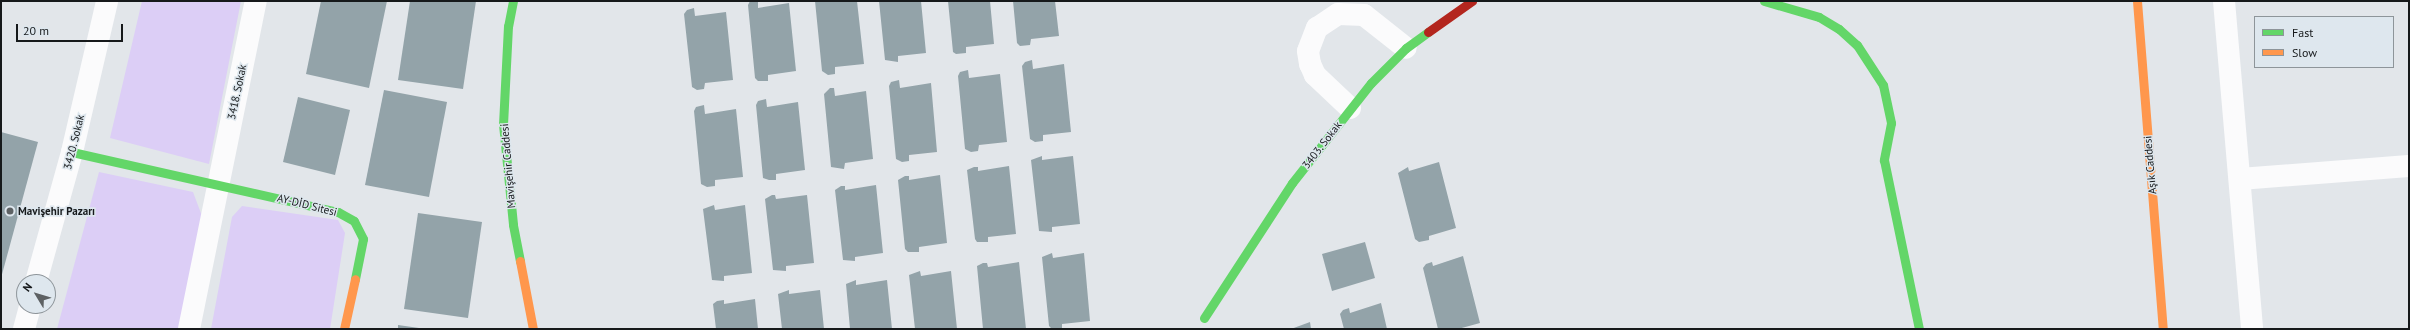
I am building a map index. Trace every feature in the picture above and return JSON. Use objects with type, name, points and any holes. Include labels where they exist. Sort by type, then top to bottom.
[{"type":"street","name":"3420. Sokak","points":[[38,274],[72,152],[107,1]]},
{"type":"street","name":"3418. Sokak","points":[[189,329],[256,1]]},
{"type":"street","name":"Mavişehir Caddesi","points":[[512,1],[508,26],[503,124],[513,225],[533,329]]},
{"type":"street","name":"3403. Sokak","points":[[1204,318],[1292,183],[1350,108],[1386,67],[1406,48],[1472,1]]},
{"type":"street","points":[[1764,1],[1819,17],[1839,29],[1857,45],[1883,86],[1889,105],[1891,123],[1884,160],[1919,329]]},
{"type":"street","name":"Aşık Caddesi","points":[[2137,1],[2163,329]]},
{"type":"street","points":[[2224,1],[2252,329]]},
{"type":"street","points":[[1350,108],[1315,75],[1310,64],[1308,51],[1317,28],[1338,14],[1364,15],[1406,48]]},
{"type":"street","points":[[72,152],[218,184]]},
{"type":"street","points":[[2240,178],[2409,166]]},
{"type":"street","name":"AY-DİD Sitesi","points":[[218,184],[338,212],[354,221],[363,239],[344,329]]},
{"type":"street","points":[[24,329],[28,314]]},
{"type":"shaded area","points":[[142,1],[241,1],[209,164],[110,138]]},
{"type":"shaded area","points":[[99,172],[193,192],[202,216],[179,329],[57,329]]},
{"type":"shaded area","points":[[242,206],[338,220],[345,233],[330,329],[211,329],[232,217]]},
{"type":"building","points":[[321,1],[387,1],[369,88],[306,74]]},
{"type":"building","points":[[410,1],[476,1],[463,89],[398,80]]},
{"type":"building","points":[[750,1],[758,1],[758,8],[789,3],[796,71],[768,75],[768,81],[758,81],[755,78],[748,5]]},
{"type":"building","points":[[815,1],[857,1],[864,64],[835,67],[835,74],[828,75],[822,71]]},
{"type":"building","points":[[879,1],[921,1],[926,53],[898,56],[898,62],[885,60]]},
{"type":"building","points":[[948,1],[990,1],[994,44],[966,47],[966,53],[956,54],[953,52]]},
{"type":"building","points":[[1013,1],[1055,1],[1059,36],[1031,39],[1030,45],[1020,46],[1017,43]]},
{"type":"building","points":[[694,8],[695,16],[726,12],[733,80],[705,83],[704,89],[697,90],[692,87],[684,14],[687,10]]},
{"type":"building","points":[[1032,60],[1033,69],[1064,64],[1071,132],[1043,135],[1043,141],[1035,142],[1030,139],[1022,66],[1025,62]]},
{"type":"building","points":[[968,70],[969,78],[1000,74],[1007,142],[979,145],[978,151],[971,152],[965,149],[958,76],[960,72]]},
{"type":"building","points":[[899,80],[900,88],[931,83],[937,152],[909,155],[909,161],[902,162],[896,159],[889,86],[891,82]]},
{"type":"building","points":[[830,88],[834,88],[835,96],[866,91],[873,159],[845,163],[844,169],[831,167],[824,94]]},
{"type":"building","points":[[384,90],[447,102],[429,197],[365,185]]},
{"type":"building","points":[[298,97],[350,110],[335,175],[283,162]]},
{"type":"building","points":[[766,99],[767,107],[798,102],[805,170],[776,174],[776,180],[763,178],[756,105],[758,101]]},
{"type":"building","points":[[704,105],[705,114],[736,109],[743,177],[715,180],[715,186],[707,187],[701,184],[694,111],[696,107]]},
{"type":"building","name":"Mavişehir Pazarı","points":[[1,132],[38,142],[1,278]]},
{"type":"building","points":[[1042,156],[1042,160],[1073,156],[1080,224],[1052,227],[1052,232],[1039,231],[1031,160]]},
{"type":"building","points":[[1439,162],[1456,228],[1429,236],[1429,240],[1419,242],[1415,239],[1398,173],[1408,167],[1409,171]]},
{"type":"building","points":[[1009,166],[1016,234],[988,237],[988,242],[977,242],[975,239],[967,170],[974,167],[978,167],[978,171]]},
{"type":"building","points":[[940,175],[947,243],[919,247],[919,252],[908,252],[905,249],[898,180],[905,176],[909,176],[909,180]]},
{"type":"building","points":[[876,185],[883,253],[855,257],[855,261],[843,260],[835,190],[841,186],[845,186],[845,190]]},
{"type":"building","points":[[775,195],[776,199],[807,195],[814,263],[786,266],[786,271],[773,270],[765,199]]},
{"type":"building","points":[[714,205],[715,210],[745,205],[752,273],[724,276],[724,281],[712,280],[703,209]]},
{"type":"building","points":[[418,213],[482,222],[468,318],[404,309]]},
{"type":"building","points":[[1365,242],[1375,278],[1332,291],[1322,254]]},
{"type":"building","points":[[1052,253],[1053,258],[1084,253],[1090,321],[1062,324],[1062,329],[1052,329],[1049,326],[1042,257]]},
{"type":"building","points":[[1463,256],[1480,323],[1458,329],[1438,329],[1423,268],[1426,264],[1432,262],[1433,266]]},
{"type":"building","points":[[1019,262],[1026,329],[983,329],[977,266],[983,263],[987,263],[988,267]]},
{"type":"building","points":[[920,271],[921,276],[951,271],[957,329],[915,329],[909,275]]},
{"type":"building","points":[[856,280],[856,285],[887,280],[892,329],[850,329],[846,284]]},
{"type":"building","points":[[789,290],[789,294],[820,290],[824,329],[782,329],[778,294]]},
{"type":"building","points":[[755,299],[758,329],[716,329],[713,304],[717,301],[724,300],[724,304]]},
{"type":"building","points":[[1381,303],[1387,329],[1344,329],[1340,314],[1343,310],[1349,308],[1350,313]]},
{"type":"building","points":[[1310,322],[1311,329],[1291,329]]},
{"type":"building","points":[[398,325],[419,328],[419,329],[398,329]]},
{"type":"traffic: fast","points":[[513,1],[508,26],[503,124],[513,225],[520,261]]},
{"type":"traffic: fast","points":[[1764,1],[1819,17],[1839,29],[1857,45],[1883,85],[1891,123],[1884,160],[1919,329]]},
{"type":"traffic: fast","points":[[1204,318],[1292,183],[1371,83],[1406,48],[1428,32]]},
{"type":"traffic: fast","points":[[72,152],[338,212],[354,221],[363,239],[355,279]]},
{"type":"traffic: slow","points":[[2137,1],[2163,329]]},
{"type":"traffic: slow","points":[[520,261],[533,329]]},
{"type":"traffic: slow","points":[[344,329],[355,279]]},
{"type":"traffic: jam","points":[[1428,32],[1472,1]]},
{"type":"place","name":"Mavişehir Pazarı","points":[[10,211]]}]
